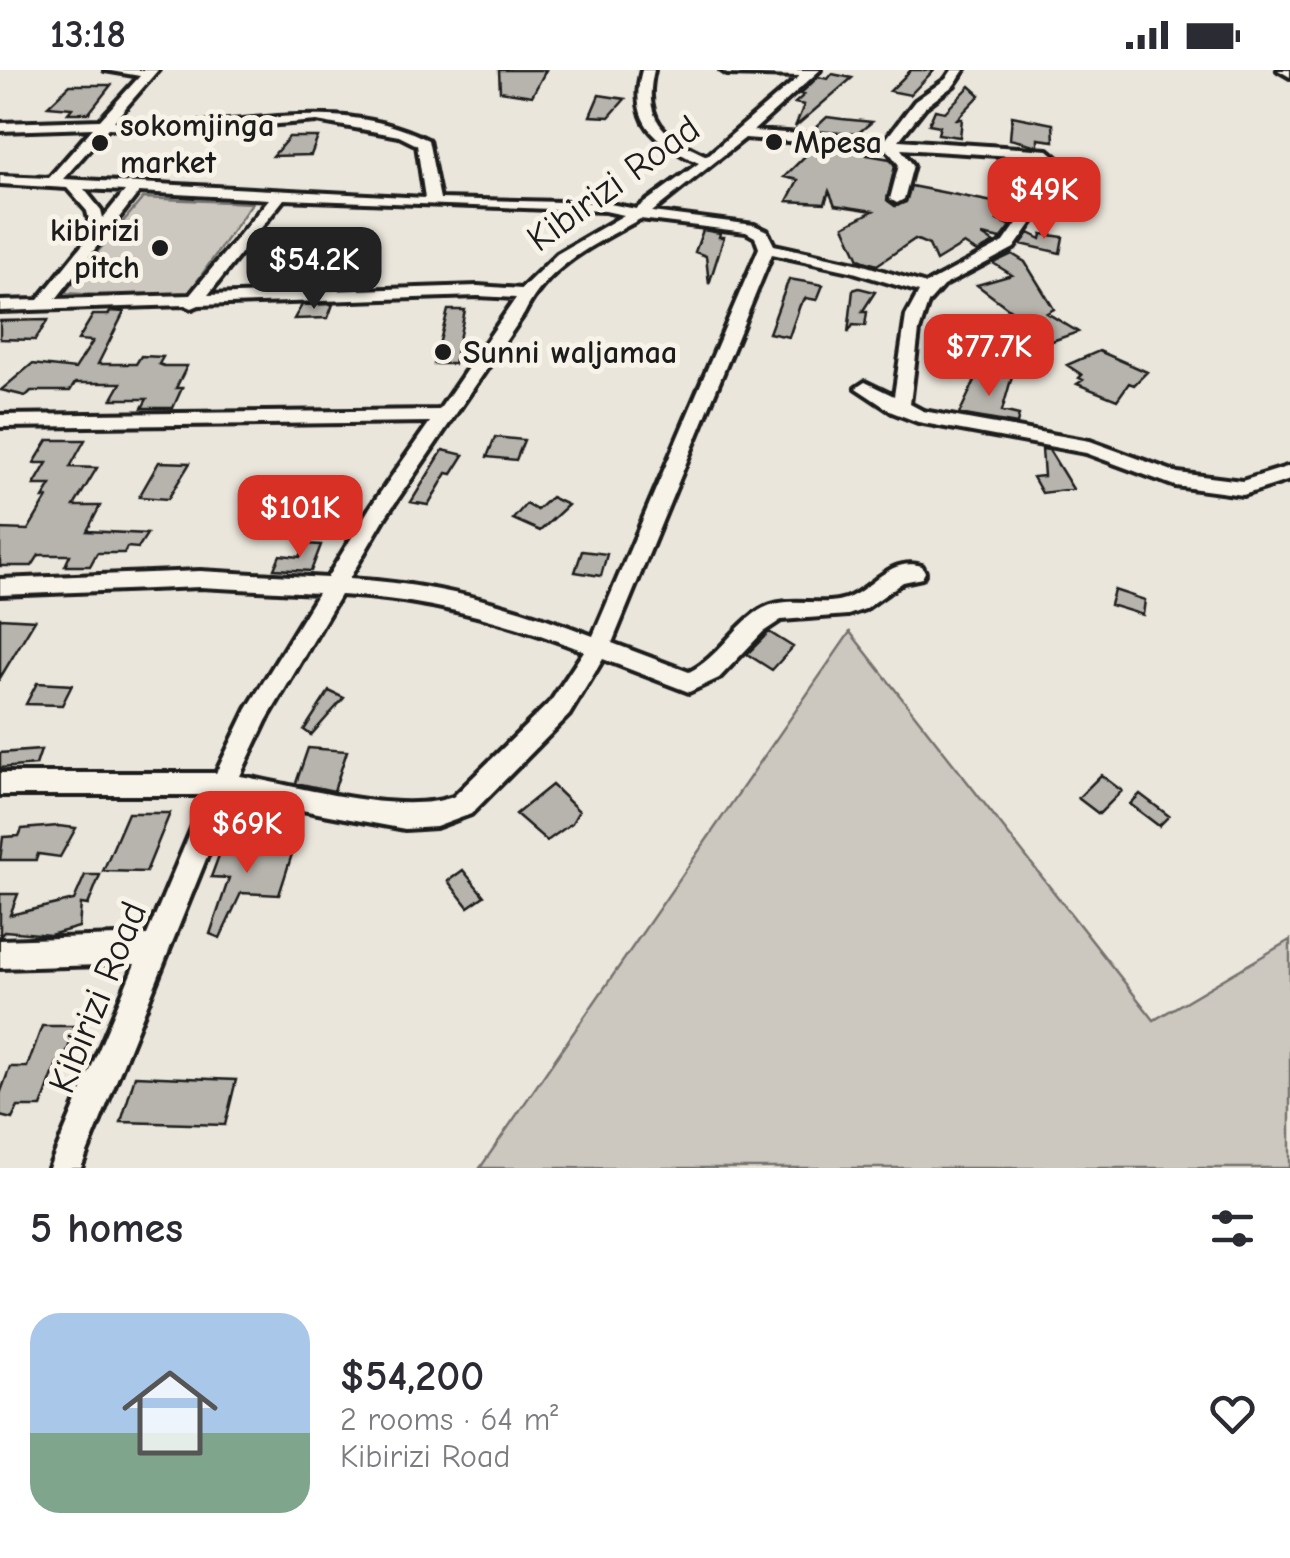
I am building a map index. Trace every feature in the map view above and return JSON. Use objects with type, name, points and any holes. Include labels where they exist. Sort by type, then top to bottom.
[{"type":"street","points":[[111,70],[151,71]]},
{"type":"street","points":[[648,70],[643,96],[662,140],[708,162]]},
{"type":"street","points":[[727,70],[812,71]]},
{"type":"street","points":[[890,143],[920,104],[950,82],[958,70]]},
{"type":"street","points":[[53,182],[151,71]]},
{"type":"street","name":"Kibirizi Road","points":[[66,1168],[223,784],[332,583],[516,314],[523,294],[564,258],[641,215],[812,71]]},
{"type":"street","points":[[0,126],[106,124],[177,128],[317,117],[403,133],[423,143],[433,203]]},
{"type":"street","points":[[739,134],[1048,154],[1058,165],[1058,176],[1008,246],[956,271],[928,290],[909,342],[907,388],[899,408]]},
{"type":"street","points":[[890,143],[906,165],[897,199]]},
{"type":"street","points":[[0,180],[433,203],[585,206],[750,228],[762,234],[768,248],[600,645],[560,708],[462,806],[436,815],[405,817],[223,784],[0,784]]},
{"type":"street","points":[[71,183],[94,210],[99,232]]},
{"type":"street","points":[[43,305],[134,189]]},
{"type":"street","points":[[192,303],[281,194]]},
{"type":"street","points":[[768,248],[854,267],[928,290]]},
{"type":"street","points":[[0,306],[192,303],[478,291],[523,294]]},
{"type":"street","points":[[865,388],[899,408],[963,427],[1090,447],[1175,480],[1243,488],[1290,473]]},
{"type":"street","points":[[0,422],[444,416]]},
{"type":"street","points":[[0,587],[200,579],[332,583],[447,598],[600,645],[689,682],[713,670],[765,618],[781,610],[850,606],[866,600],[894,574],[914,572]]},
{"type":"street","points":[[0,954],[154,949]]},
{"type":"shaded area","name":"kibirizi pitch","points":[[143,198],[252,203],[184,300],[63,293]]},
{"type":"shaded area","points":[[850,632],[1154,1020],[1290,940],[1290,1168],[480,1168]]},
{"type":"building","points":[[499,70],[546,70],[532,96],[500,91]]},
{"type":"building","points":[[911,70],[934,70],[910,95],[890,91]]},
{"type":"building","points":[[832,74],[852,78],[795,127],[804,105],[795,103],[804,95],[800,94],[818,77],[828,79]]},
{"type":"building","points":[[70,85],[111,85],[89,113],[68,113],[72,108],[48,106]]},
{"type":"building","points":[[970,86],[980,95],[957,119],[962,119],[960,137],[938,134],[940,126],[929,124],[935,110],[945,112]]},
{"type":"building","points":[[599,95],[625,99],[609,117],[590,116]]},
{"type":"building","points":[[1012,116],[1053,124],[1054,141],[1038,139],[1038,146],[1010,139]]},
{"type":"building","points":[[827,117],[872,122],[857,134],[812,131]]},
{"type":"building","points":[[289,137],[318,137],[311,155],[273,156]]},
{"type":"building","points":[[814,147],[867,150],[867,155],[890,159],[895,166],[887,200],[895,206],[906,202],[911,186],[1003,204],[997,220],[1011,226],[1001,239],[982,235],[994,243],[977,252],[964,244],[936,261],[929,245],[915,239],[877,265],[859,259],[844,226],[873,211],[835,205],[829,191],[825,203],[787,201],[798,180],[784,177]]},
{"type":"building","points":[[703,230],[724,237],[709,284],[706,256],[695,252]]},
{"type":"building","points":[[1029,233],[1041,239],[1042,234],[1063,237],[1060,253],[1021,244]]},
{"type":"building","points":[[1012,254],[1025,262],[1054,309],[1047,313],[1078,332],[1052,341],[977,285],[1012,275],[993,263]]},
{"type":"building","points":[[789,279],[823,285],[817,300],[806,298],[800,305],[789,337],[769,333]]},
{"type":"building","points":[[853,290],[875,292],[862,312],[867,312],[865,326],[853,325],[848,333]]},
{"type":"building","points":[[333,304],[328,318],[294,319],[302,305]]},
{"type":"building","points":[[448,310],[465,310],[454,364],[434,364]]},
{"type":"building","points":[[111,311],[124,312],[98,364],[136,364],[141,356],[163,357],[159,364],[164,366],[187,366],[176,388],[182,388],[173,408],[142,408],[147,399],[112,399],[121,383],[75,383],[70,391],[31,391],[26,396],[1,390],[32,364],[75,369],[93,341],[78,340],[93,315],[108,315]]},
{"type":"building","points":[[48,320],[35,340],[0,339],[0,321]]},
{"type":"building","points":[[1099,351],[1147,372],[1134,385],[1129,383],[1117,400],[1077,384],[1083,380],[1079,378],[1082,375],[1067,365]]},
{"type":"building","points":[[979,372],[1012,376],[1002,411],[1019,415],[1017,424],[959,414]]},
{"type":"building","points":[[495,437],[524,440],[516,460],[487,457]]},
{"type":"building","points":[[48,440],[85,440],[70,467],[97,468],[74,506],[100,506],[87,531],[147,534],[138,548],[127,547],[124,553],[97,553],[90,566],[65,566],[70,555],[39,555],[32,566],[0,566],[0,529],[28,530],[47,498],[43,498],[51,485],[34,485],[47,463],[34,463]]},
{"type":"building","points":[[1042,449],[1049,450],[1073,489],[1042,493],[1033,477],[1044,476]]},
{"type":"building","points":[[443,450],[464,455],[452,474],[447,473],[428,505],[411,502]]},
{"type":"building","points":[[159,462],[190,463],[168,499],[139,497]]},
{"type":"building","points":[[551,497],[568,505],[540,531],[513,519],[526,504],[537,510]]},
{"type":"building","points":[[305,544],[321,545],[311,571],[274,569],[280,555],[300,557]]},
{"type":"building","points":[[582,551],[607,554],[601,576],[575,572]]},
{"type":"building","points":[[1114,590],[1145,600],[1143,615],[1110,605]]},
{"type":"building","points":[[0,618],[35,620],[0,678]]},
{"type":"building","points":[[769,632],[793,647],[772,670],[747,654]]},
{"type":"building","points":[[37,683],[72,685],[62,705],[26,704]]},
{"type":"building","points":[[329,691],[344,698],[311,735],[304,730]]},
{"type":"building","points":[[308,748],[347,751],[334,791],[296,783]]},
{"type":"building","points":[[41,750],[36,765],[0,768],[0,753]]},
{"type":"building","points":[[1101,775],[1122,791],[1099,814],[1078,798]]},
{"type":"building","points":[[552,785],[579,811],[572,823],[547,841],[516,814]]},
{"type":"building","points":[[1140,794],[1169,816],[1159,826],[1130,804]]},
{"type":"building","points":[[128,813],[170,813],[146,872],[103,871]]},
{"type":"building","points":[[76,828],[60,857],[38,854],[36,860],[0,860],[3,837],[19,836],[22,829]]},
{"type":"building","points":[[225,839],[244,840],[242,848],[293,851],[279,895],[241,893],[220,938],[210,934],[229,878],[211,877]]},
{"type":"building","points":[[463,870],[484,896],[468,907],[448,881]]},
{"type":"building","points":[[85,875],[100,875],[88,905],[81,904],[79,927],[50,935],[5,931],[0,936],[0,894],[18,894],[10,915],[74,900]]},
{"type":"building","points":[[42,1026],[76,1026],[63,1063],[57,1063],[41,1107],[18,1107],[12,1119],[0,1116],[0,1094],[10,1067],[27,1067]]},
{"type":"building","points":[[135,1076],[236,1080],[225,1125],[121,1122]]},
{"type":"place","name":"Mpesa","points":[[774,142]]},
{"type":"place","name":"sokomjinga market","points":[[100,143]]},
{"type":"place","name":"kibirizi pitch","points":[[160,248]]},
{"type":"place","name":"Sunni waljamaa","points":[[443,352]]}]
